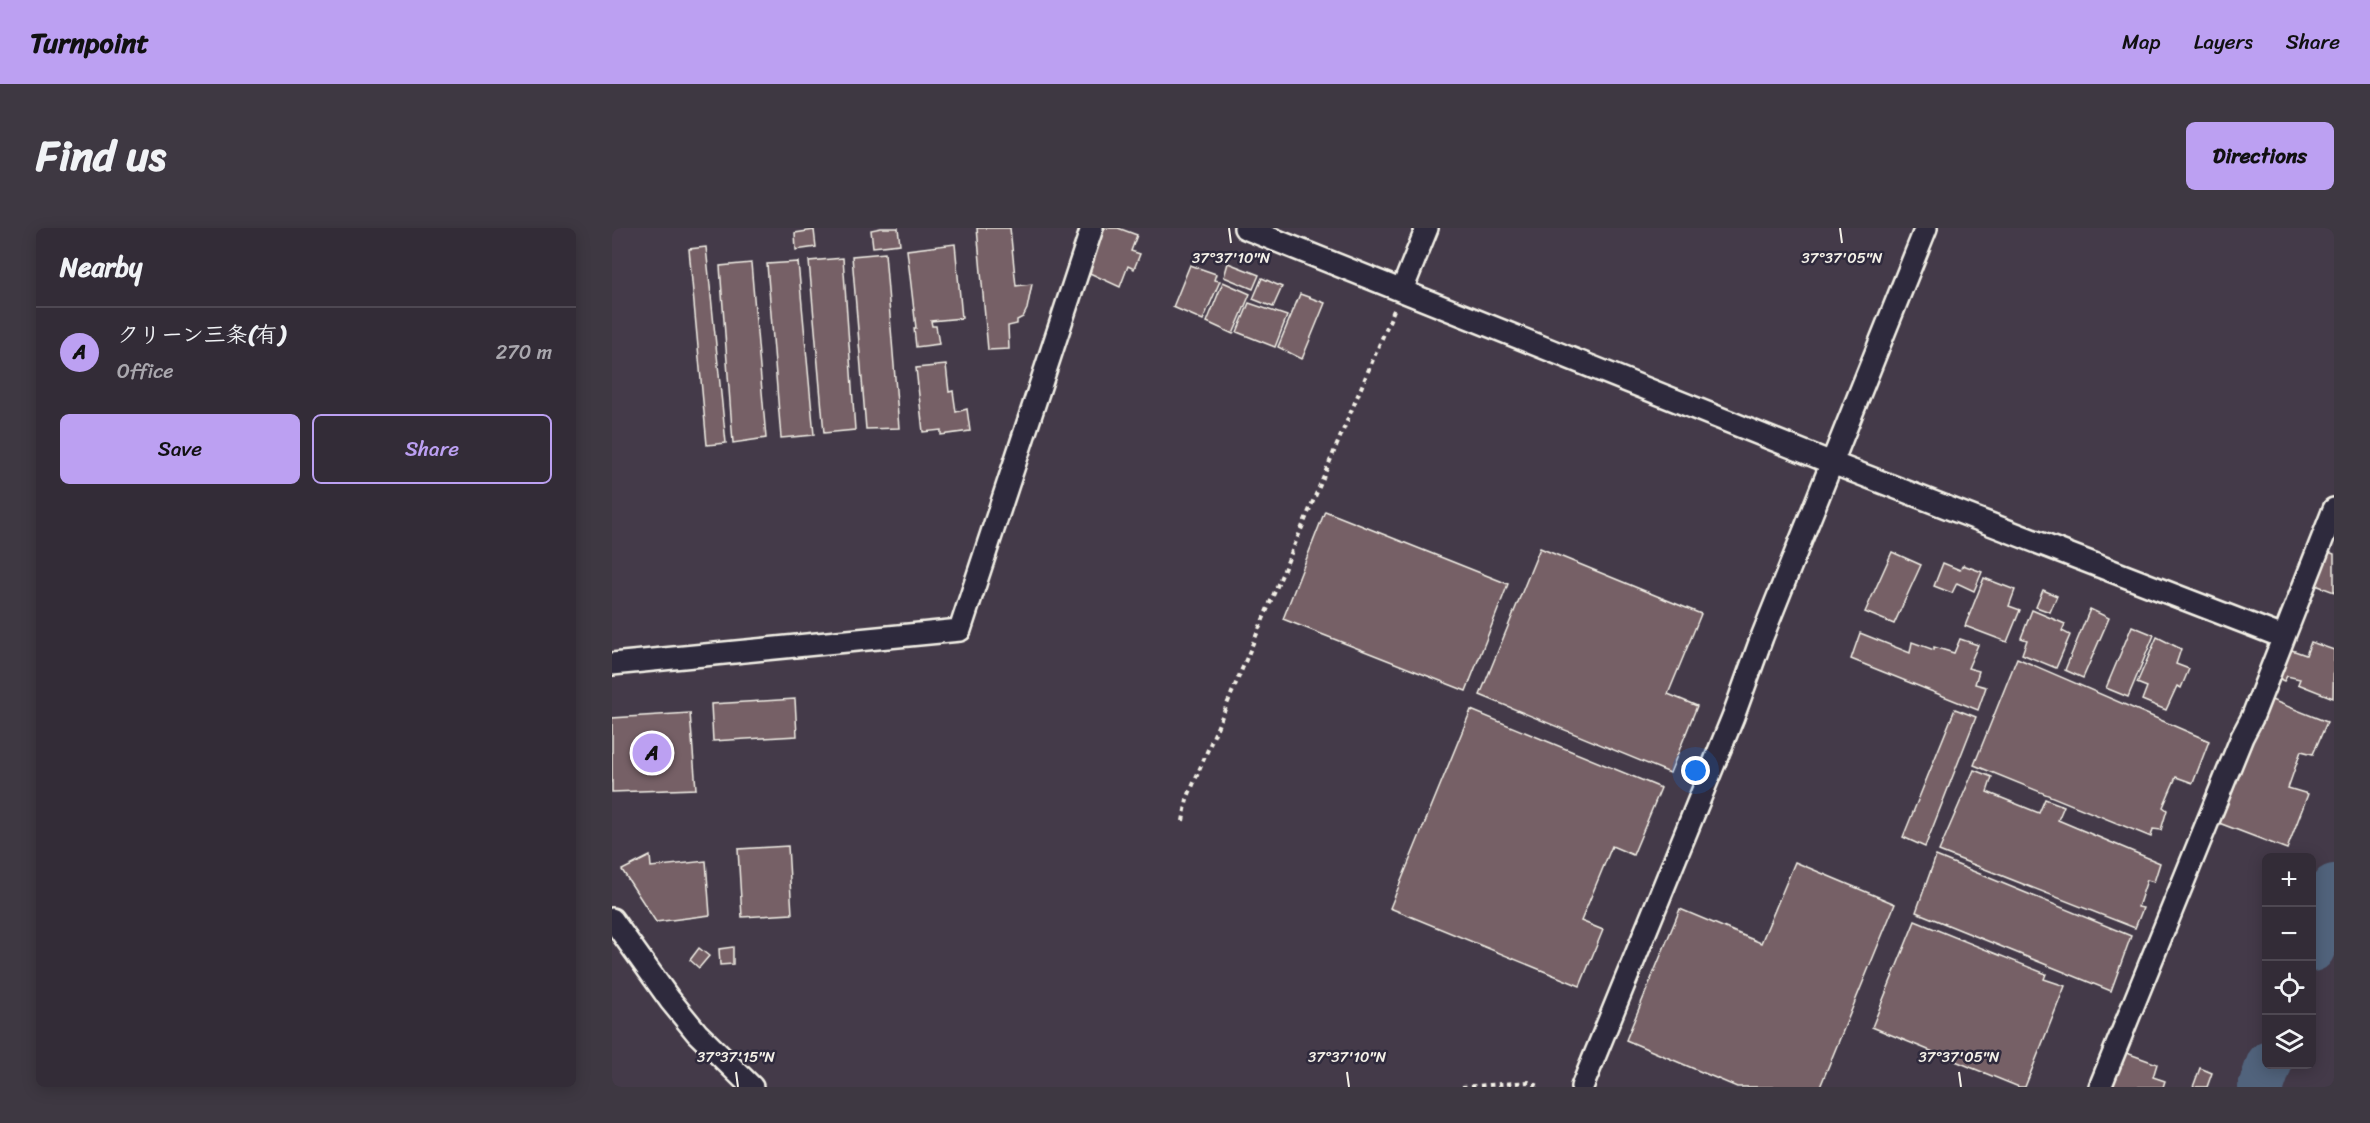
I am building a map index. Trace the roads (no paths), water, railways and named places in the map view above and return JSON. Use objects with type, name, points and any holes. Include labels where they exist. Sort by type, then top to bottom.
[{"type":"street","points":[[612,664],[960,630],[1092,228]]},
{"type":"street","points":[[1245,228],[1832,462],[2283,637]]},
{"type":"street","points":[[1402,290],[1427,228]]},
{"type":"street","points":[[1582,1087],[1733,717],[1762,637],[1926,228]]},
{"type":"street","points":[[2100,1087],[2242,737],[2252,718],[2334,509]]},
{"type":"street","points":[[612,920],[697,1034],[752,1087]]},
{"type":"waterway","points":[[2316,938],[2334,887]]},
{"type":"waterway","points":[[2261,1087],[2267,1069]]},
{"type":"place","name":"クリーン三条(有)","points":[[652,753]]}]
